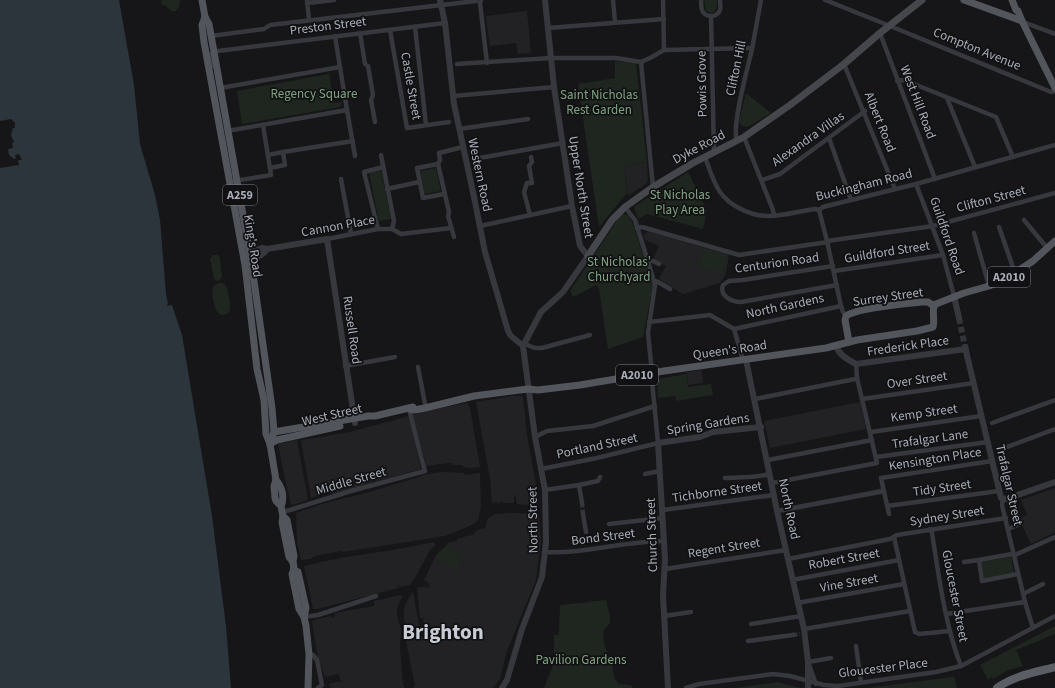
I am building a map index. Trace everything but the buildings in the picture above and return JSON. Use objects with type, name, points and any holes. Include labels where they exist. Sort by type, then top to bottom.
[{"type":"highway","points":[[997,688],[1024,676],[1055,667]]},
{"type":"main road","name":"King's Road","points":[[202,0],[205,16],[209,24],[214,52],[216,89],[229,182],[247,257],[257,369],[264,400],[266,434],[270,444],[276,480],[280,485],[284,500],[282,511],[287,520],[294,556],[292,561],[294,570],[298,572],[306,608],[304,617],[309,654],[308,688]]},
{"type":"main road","name":"Dyke Road","points":[[588,256],[612,220],[626,207],[653,187],[714,152],[744,137],[844,64],[922,0]]},
{"type":"main road","points":[[964,0],[1022,21]]},
{"type":"main road","points":[[1012,0],[1055,90]]},
{"type":"main road","points":[[1010,16],[1014,14],[1016,10]]},
{"type":"main road","name":"King's Road","points":[[205,16],[202,26],[210,77],[216,89],[227,131],[237,181],[247,257],[271,399],[274,432]]},
{"type":"main road","name":"A2010","points":[[954,296],[989,286],[1015,273],[1033,261],[1055,241]]},
{"type":"main road","name":"Surrey Street","points":[[846,316],[850,313],[862,310],[916,303],[928,302],[934,306],[954,296]]},
{"type":"main road","name":"Queen's Road","points":[[528,389],[538,390],[563,387],[745,360],[836,346],[849,342],[917,331],[933,327],[934,323],[932,312],[934,306]]},
{"type":"main road","points":[[846,316],[849,342]]},
{"type":"main road","name":"West Street","points":[[409,409],[414,410],[456,400],[528,389]]},
{"type":"main road","name":"West Street","points":[[294,433],[409,409],[415,406],[450,399],[456,400]]},
{"type":"main road","points":[[270,444],[274,432],[294,433]]},
{"type":"main road","points":[[270,444],[294,433]]},
{"type":"street","points":[[309,20],[307,1],[334,0]]},
{"type":"street","name":"Upper North Street","points":[[545,0],[554,87],[572,206],[580,246],[588,256]]},
{"type":"street","points":[[613,0],[615,22]]},
{"type":"street","points":[[663,0],[664,50]]},
{"type":"street","points":[[701,0],[702,11],[706,15],[711,16],[719,11],[720,0]]},
{"type":"street","name":"Clifton Hill","points":[[737,140],[735,136],[736,123],[761,0]]},
{"type":"street","name":"Compton Avenue","points":[[825,0],[1051,92],[1055,90]]},
{"type":"street","points":[[211,36],[264,29],[270,25],[441,3],[479,1],[487,63]]},
{"type":"street","name":"Western Road","points":[[441,3],[445,23],[453,96],[486,256],[506,327],[511,336],[524,345]]},
{"type":"street","name":"Powis Grove","points":[[711,16],[714,152]]},
{"type":"street","points":[[548,28],[664,18]]},
{"type":"street","points":[[1022,21],[1055,34]]},
{"type":"street","name":"Preston Street","points":[[214,52],[445,23]]},
{"type":"street","points":[[415,27],[426,125]]},
{"type":"street","name":"Castle Street","points":[[390,30],[407,128],[449,122]]},
{"type":"street","points":[[360,33],[365,64],[368,66],[373,95],[371,100],[375,122]]},
{"type":"street","name":"West Hill Road","points":[[880,33],[935,179]]},
{"type":"street","points":[[335,36],[355,156]]},
{"type":"street","points":[[457,64],[551,58],[616,58],[641,62],[664,50],[752,48]]},
{"type":"street","points":[[210,77],[212,68],[211,54],[214,52]]},
{"type":"street","points":[[641,62],[653,187]]},
{"type":"street","name":"Albert Road","points":[[844,64],[895,189]]},
{"type":"street","points":[[216,89],[340,67]]},
{"type":"street","points":[[897,81],[904,80],[996,117],[1013,157]]},
{"type":"street","points":[[453,96],[554,87]]},
{"type":"street","points":[[947,98],[975,168]]},
{"type":"street","points":[[227,131],[347,110]]},
{"type":"street","name":"Alexandra Villas","points":[[762,180],[780,174],[864,111]]},
{"type":"street","points":[[459,129],[528,119]]},
{"type":"street","points":[[229,182],[271,175],[263,125]]},
{"type":"street","points":[[744,137],[762,180],[774,216]]},
{"type":"street","points":[[829,138],[851,200]]},
{"type":"street","points":[[268,155],[352,141]]},
{"type":"street","points":[[474,159],[530,153],[563,143]]},
{"type":"street","name":"Buckingham Road","points":[[705,158],[719,191],[731,203],[747,212],[763,216],[774,216],[808,210],[819,210],[823,207],[935,179],[1055,145]]},
{"type":"street","points":[[454,237],[448,216],[449,212],[438,164],[440,160],[439,153],[463,147]]},
{"type":"street","points":[[270,168],[285,165],[283,152]]},
{"type":"street","points":[[530,153],[532,162],[529,166],[532,183],[527,183],[524,192],[530,216]]},
{"type":"street","points":[[381,155],[394,222],[392,229]]},
{"type":"street","points":[[438,164],[417,168],[419,182],[423,198],[444,194]]},
{"type":"street","points":[[378,229],[364,172],[383,167]]},
{"type":"street","points":[[341,180],[351,234]]},
{"type":"street","points":[[388,189],[419,182]]},
{"type":"street","name":"Guildford Road","points":[[916,184],[943,254],[954,296]]},
{"type":"street","name":"Clifton Street","points":[[638,228],[642,227],[739,255],[932,226],[1055,193]]},
{"type":"street","points":[[480,226],[572,206]]},
{"type":"street","points":[[626,207],[638,228],[654,281],[654,297],[649,322],[648,344],[652,373]]},
{"type":"street","points":[[819,210],[841,306],[846,316]]},
{"type":"street","points":[[1024,220],[1048,248]]},
{"type":"street","points":[[999,227],[1015,273]]},
{"type":"street","name":"Cannon Place","points":[[247,257],[262,248],[267,249],[378,229],[392,229],[401,234],[451,228]]},
{"type":"street","points":[[974,233],[989,286]]},
{"type":"street","name":"Russell Road","points":[[328,239],[354,421]]},
{"type":"street","name":"Guildford Street","points":[[833,268],[943,254]]},
{"type":"street","name":"Dyke Road","points":[[524,345],[541,312],[565,290],[588,256]]},
{"type":"street","points":[[648,261],[654,261],[659,264]]},
{"type":"street","name":"Centurion Road","points":[[833,268],[743,280],[731,280],[724,283],[722,287],[723,293],[732,301],[738,302],[836,285]]},
{"type":"street","points":[[654,281],[670,289]]},
{"type":"street","points":[[954,296],[959,318]]},
{"type":"street","name":"North Gardens","points":[[734,329],[841,306]]},
{"type":"street","points":[[649,322],[710,315],[734,329]]},
{"type":"street","name":"North Road","points":[[734,329],[745,360],[755,399],[777,511],[797,604],[801,616],[808,662],[808,685]]},
{"type":"street","points":[[524,345],[542,348],[590,335]]},
{"type":"street","name":"North Street","points":[[502,688],[507,680],[522,629],[539,584],[545,552],[545,490],[528,389],[524,345]]},
{"type":"street","name":"Frederick Place","points":[[836,346],[841,354],[856,364],[966,348]]},
{"type":"street","name":"Trafalgar Street","points":[[966,348],[999,491],[1003,499],[1002,505],[1032,628]]},
{"type":"street","points":[[346,366],[395,357]]},
{"type":"street","points":[[856,364],[862,399],[871,432],[876,460]]},
{"type":"street","points":[[418,367],[425,404]]},
{"type":"street","points":[[755,399],[858,378]]},
{"type":"street","name":"Church Street","points":[[652,381],[663,510],[665,570],[663,595],[668,688]]},
{"type":"street","name":"Over Street","points":[[862,399],[974,383]]},
{"type":"street","points":[[992,423],[1055,400]]},
{"type":"street","points":[[535,437],[547,431],[593,426],[655,405]]},
{"type":"street","name":"Middle Street","points":[[282,511],[425,471],[409,409]]},
{"type":"street","name":"Kemp Street","points":[[871,432],[981,416]]},
{"type":"street","name":"Spring Gardens","points":[[658,443],[700,437],[713,432],[761,427]]},
{"type":"street","points":[[999,450],[1055,428]]},
{"type":"street","points":[[768,460],[872,440]]},
{"type":"street","name":"Trafalgar Lane","points":[[772,483],[876,460],[988,442]]},
{"type":"street","name":"Portland Street","points":[[541,469],[597,458],[658,443]]},
{"type":"street","name":"Kensington Place","points":[[884,491],[881,478],[992,461]]},
{"type":"street","points":[[645,474],[660,471]]},
{"type":"street","points":[[725,478],[746,478],[770,474]]},
{"type":"street","points":[[545,490],[598,481],[600,477]]},
{"type":"street","points":[[1003,499],[1006,500],[1055,482]]},
{"type":"street","points":[[579,485],[582,503]]},
{"type":"street","points":[[777,511],[884,491],[889,514]]},
{"type":"street","name":"Tidy Street","points":[[887,506],[999,491]]},
{"type":"street","name":"Tichborne Street","points":[[663,510],[774,495]]},
{"type":"street","points":[[583,514],[586,532]]},
{"type":"street","points":[[609,524],[663,518]]},
{"type":"street","name":"Sydney Street","points":[[788,559],[894,537],[897,535],[1006,518]]},
{"type":"street","points":[[1008,529],[1020,524]]},
{"type":"street","name":"Gloucester Street","points":[[930,529],[932,533],[946,614],[955,651],[961,666]]},
{"type":"street","points":[[894,537],[910,611],[917,634],[950,631]]},
{"type":"street","points":[[964,562],[1012,554],[1015,555],[1055,537]]},
{"type":"street","name":"Bond Street","points":[[545,552],[570,553],[618,546],[664,542]]},
{"type":"street","name":"Regent Street","points":[[665,570],[786,550]]},
{"type":"street","name":"Robert Street","points":[[792,580],[899,560]]},
{"type":"street","points":[[979,560],[982,581],[1018,574]]},
{"type":"street","name":"Vine Street","points":[[797,604],[904,584]]},
{"type":"street","points":[[1023,594],[1043,584]]},
{"type":"street","points":[[304,617],[318,615],[376,596]]},
{"type":"street","points":[[946,614],[1025,602]]},
{"type":"street","points":[[803,632],[910,611]]},
{"type":"street","points":[[664,616],[691,612]]},
{"type":"street","points":[[751,624],[801,616]]},
{"type":"street","name":"Gloucester Place","points":[[686,688],[699,684],[773,674],[790,676],[808,685],[816,684],[838,686],[936,672],[961,666],[1055,616]]},
{"type":"street","points":[[748,641],[792,635]]},
{"type":"street","points":[[856,646],[861,682]]},
{"type":"street","name":"King's Road","points":[[309,654],[313,655],[317,660],[322,685],[318,688]]},
{"type":"street","points":[[808,662],[831,658]]},
{"type":"street","name":"North Road","points":[[808,662],[816,684]]},
{"type":"shaded area","points":[[0,0],[119,0],[134,85],[140,144],[155,195],[160,220],[167,306],[172,305],[182,335],[212,516],[226,626],[231,688],[0,688]]},
{"type":"shaded area","points":[[527,11],[531,53],[518,54],[516,43],[490,46],[486,16]]},
{"type":"shaded area","points":[[647,162],[647,183],[628,196],[624,165]]},
{"type":"shaded area","points":[[648,231],[729,255],[726,273],[720,283],[683,294],[659,279],[666,266],[653,259],[659,246],[645,240],[643,235]]},
{"type":"shaded area","points":[[702,370],[703,383],[688,385],[687,372]]},
{"type":"shaded area","points":[[511,396],[523,397],[527,435],[537,490],[538,506],[517,504],[514,494],[514,503],[503,503],[503,501],[497,504],[497,502],[492,503],[490,479],[476,402]]},
{"type":"shaded area","points":[[860,402],[866,429],[770,448],[764,421]]},
{"type":"shaded area","points":[[467,403],[470,408],[480,467],[463,467],[463,465],[453,465],[453,463],[426,466],[412,415],[418,412]]},
{"type":"shaded area","points":[[409,416],[421,469],[375,481],[336,495],[328,493],[311,498],[302,440],[350,432]]},
{"type":"shaded area","points":[[297,440],[308,500],[293,505],[291,504],[286,484],[278,444]]},
{"type":"shaded area","points":[[441,472],[464,473],[465,475],[480,473],[481,508],[478,520],[474,524],[445,536],[343,552],[340,551],[315,556],[311,559],[301,560],[297,544],[296,513],[325,503],[362,494],[422,475]]},
{"type":"shaded area","points":[[882,488],[883,494],[782,513],[781,508]]},
{"type":"shaded area","points":[[1055,488],[1055,532],[1031,544],[1019,519],[1027,515],[1021,500]]},
{"type":"shaded area","points":[[495,514],[539,514],[541,541],[536,580],[507,651],[500,679],[493,688],[413,688],[415,686],[406,641],[425,636],[425,630],[429,628],[424,625],[423,618],[420,618],[417,588],[427,586],[427,588],[430,587],[428,582],[424,580],[436,555],[449,542],[457,541],[457,539],[470,535],[472,536],[477,530],[485,528],[488,518]]},
{"type":"shaded area","points":[[434,542],[435,546],[430,550],[410,585],[399,587],[397,580],[398,588],[313,609],[304,566],[335,559],[336,561],[336,559],[346,557]]},
{"type":"shaded area","points":[[413,592],[420,631],[408,633],[404,619],[404,610],[406,603]]},
{"type":"shaded area","points":[[401,595],[402,597],[397,608],[397,615],[401,630],[400,647],[403,685],[405,688],[331,688],[329,684],[339,681],[342,683],[338,674],[325,677],[318,659],[312,622],[314,620],[331,616],[331,618],[335,617],[334,613],[374,606],[374,601]]},
{"type":"green space","points":[[161,0],[180,0],[179,7],[176,11],[171,11],[165,5],[162,5]]},
{"type":"green space","points":[[704,0],[717,0],[717,7],[715,11],[711,13],[706,11]]},
{"type":"green space","name":"Saint Nicholas Rest Garden","points":[[615,61],[636,63],[647,162],[624,165],[627,193],[599,227],[578,84],[615,78]]},
{"type":"green space","name":"Regency Square","points":[[329,74],[334,103],[342,102],[340,107],[242,124],[237,91]]},
{"type":"green space","points":[[746,93],[771,113],[745,127],[741,125],[739,121]]},
{"type":"green space","points":[[436,168],[441,191],[425,194],[420,171]]},
{"type":"green space","points":[[381,170],[391,219],[379,221],[369,173]]},
{"type":"green space","name":"St Nicholas Play Area","points":[[688,172],[707,210],[703,229],[647,214],[638,219],[634,207]]},
{"type":"green space","name":"St Nicholas' Churchyard","points":[[623,214],[629,215],[633,224],[653,285],[643,337],[608,349],[599,289],[596,285],[573,297],[570,291],[620,216]]},
{"type":"green space","points":[[703,248],[727,254],[722,274],[697,267]]},
{"type":"green space","points":[[213,255],[218,255],[220,258],[222,276],[218,281],[214,279],[210,259]]},
{"type":"green space","points":[[223,283],[226,286],[230,304],[229,311],[227,314],[223,315],[216,309],[213,295],[214,286]]},
{"type":"green space","points":[[687,374],[688,387],[711,384],[713,395],[676,401],[675,396],[658,398],[657,379]]},
{"type":"green space","points":[[449,542],[450,550],[455,550],[455,556],[458,555],[460,567],[452,567],[451,564],[447,562],[438,564],[436,555]]},
{"type":"green space","points":[[1011,557],[1014,573],[984,579],[981,562]]},
{"type":"green space","name":"Pavilion Gardens","points":[[606,600],[610,623],[603,631],[604,644],[618,684],[631,685],[633,688],[544,688],[554,663],[554,635],[558,635],[559,631],[560,605]]},
{"type":"green space","points":[[1055,626],[1055,634],[1016,650],[1023,666],[1006,671],[993,679],[991,677],[988,680],[980,665]]},
{"type":"green space","points":[[954,676],[957,688],[867,688],[952,677]]},
{"type":"green space","points":[[778,682],[800,688],[735,688]]},
{"type":"pier","points":[[11,119],[15,123],[15,128],[13,128],[11,135],[14,142],[12,143],[13,148],[8,149],[9,155],[14,159],[16,158],[15,155],[19,154],[22,160],[18,160],[19,165],[0,168],[0,121]]},
{"type":"tunnel","points":[[959,318],[965,347]]},
{"type":"tunnel","points":[[582,503],[583,514]]},
{"type":"tunnel","points":[[793,635],[800,634]]},
{"type":"district","name":"Brighton","points":[[443,632]]}]
